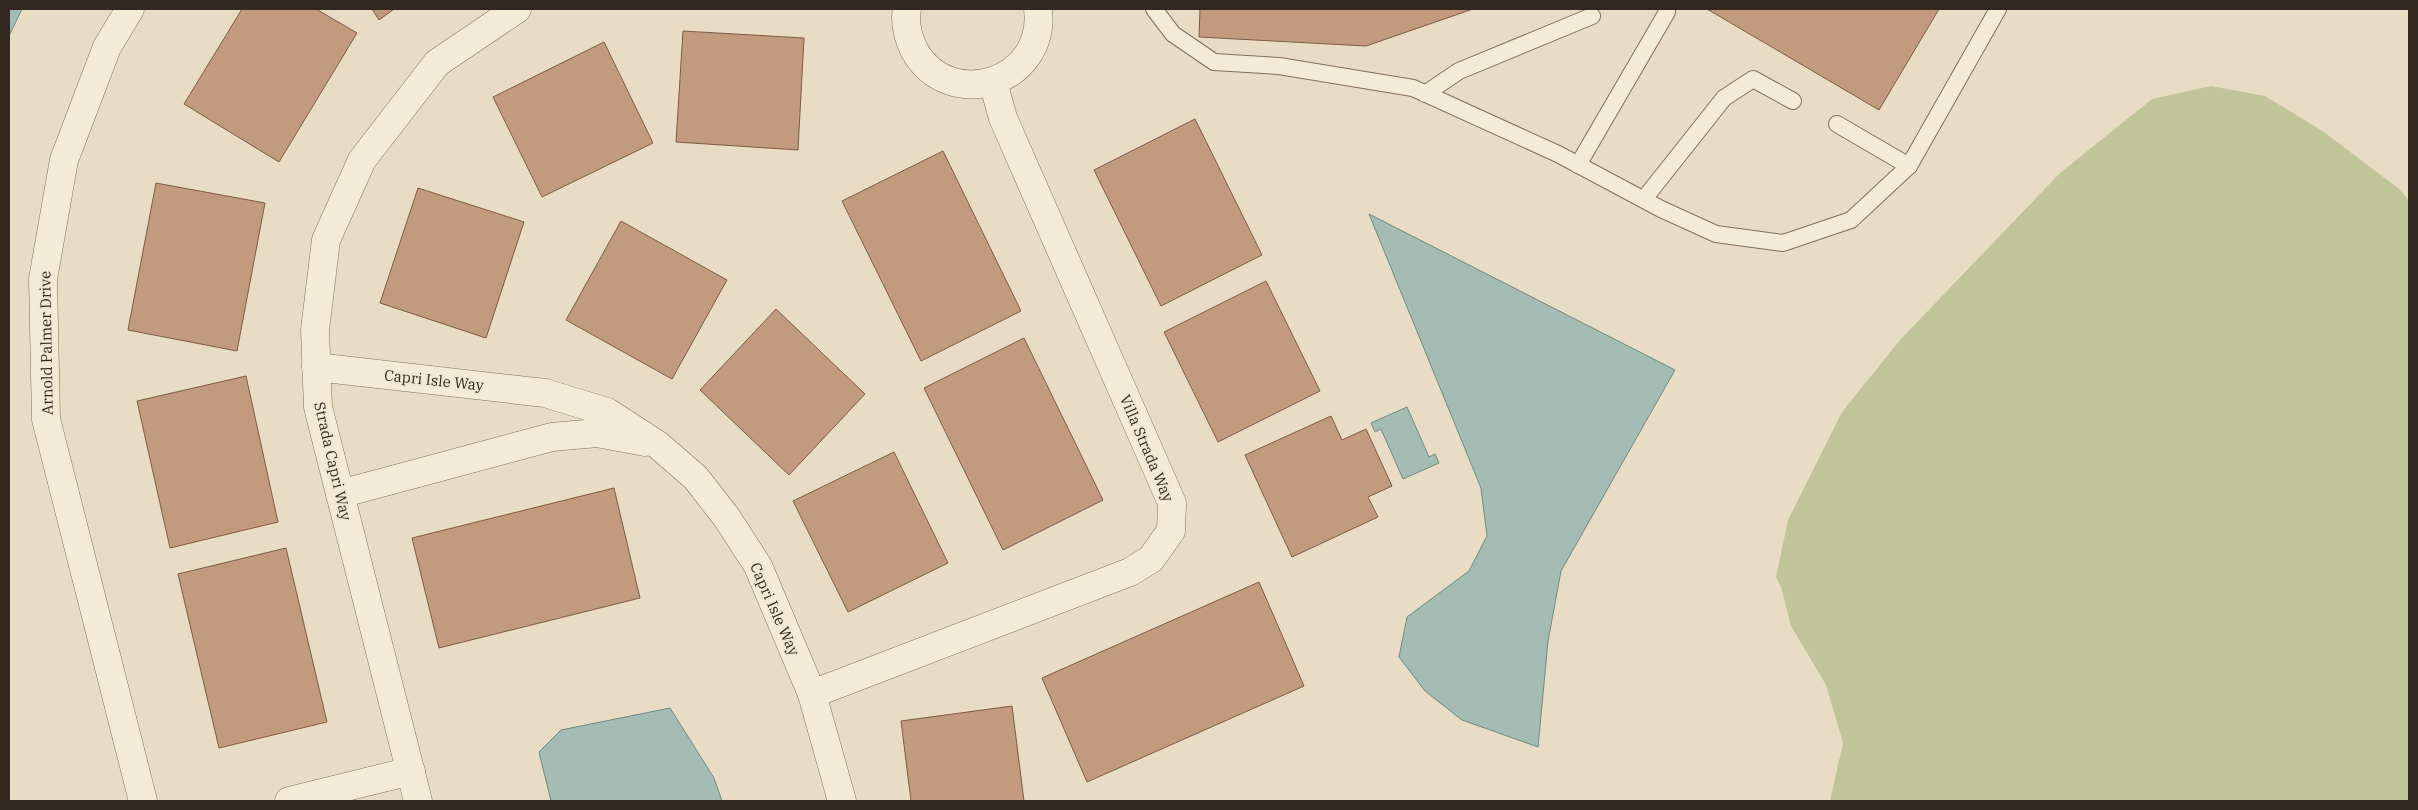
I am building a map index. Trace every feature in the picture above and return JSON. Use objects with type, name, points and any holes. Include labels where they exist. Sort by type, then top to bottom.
[{"type":"street","name":"Arnold Palmer Drive","points":[[130,9],[106,47],[64,160],[43,279],[46,418],[143,801]]},
{"type":"street","name":"Strada Capri Way","points":[[418,801],[318,407],[315,330],[326,240],[362,160],[438,63],[517,9]]},
{"type":"street","points":[[907,9],[905,16],[909,39],[920,60],[937,75],[960,84],[993,82],[1006,76],[1023,61],[1034,44],[1039,21],[1038,9]]},
{"type":"street","name":"Villa Strada Way","points":[[812,694],[1130,572],[1151,559],[1171,531],[1172,503],[1003,118],[993,82]]},
{"type":"street","name":"Capri Isle Way","points":[[316,368],[545,393],[607,412],[658,445],[696,478],[728,518],[758,566],[812,694],[842,801]]},
{"type":"street","name":"Capri Isle Way","points":[[340,494],[552,437],[597,433],[658,445]]},
{"type":"street","points":[[298,800],[411,771]]},
{"type":"lane","points":[[1154,9],[1173,34],[1214,62],[1279,66],[1413,88],[1578,165],[1716,234],[1783,243],[1851,220],[1909,166],[1998,9]]},
{"type":"lane","points":[[1578,165],[1667,12]]},
{"type":"lane","points":[[1425,94],[1459,71],[1592,16]]},
{"type":"lane","points":[[1644,199],[1724,98],[1753,79],[1794,101]]},
{"type":"lane","points":[[1837,124],[1909,166]]},
{"type":"green space","points":[[2211,86],[2265,96],[2324,132],[2398,188],[2409,200],[2409,801],[1830,801],[1843,743],[1826,685],[1791,626],[1781,587],[1776,577],[1788,520],[1842,412],[1900,340],[2060,173],[2152,99]]},
{"type":"water","points":[[9,9],[22,9],[9,36]]},
{"type":"water","points":[[1369,214],[1675,370],[1561,571],[1548,641],[1538,747],[1462,720],[1425,691],[1399,657],[1407,617],[1469,571],[1487,536],[1481,488]]},
{"type":"water","points":[[1407,407],[1429,457],[1435,454],[1439,463],[1403,479],[1381,429],[1375,432],[1371,423]]},
{"type":"water","points":[[670,708],[714,778],[722,801],[551,801],[539,752],[561,730]]},
{"type":"building","points":[[242,9],[316,9],[357,33],[279,162],[184,104]]},
{"type":"building","points":[[372,9],[394,9],[379,20]]},
{"type":"building","points":[[1200,9],[1473,9],[1366,46],[1199,37]]},
{"type":"building","points":[[1707,9],[1939,9],[1879,110]]},
{"type":"building","points":[[683,31],[804,38],[798,150],[676,142]]},
{"type":"building","points":[[604,42],[653,143],[542,197],[493,97]]},
{"type":"building","points":[[1195,119],[1262,255],[1161,306],[1094,170]]},
{"type":"building","points":[[943,151],[1021,311],[921,361],[842,201]]},
{"type":"building","points":[[156,183],[265,203],[237,351],[128,330]]},
{"type":"building","points":[[418,188],[524,222],[486,338],[380,303]]},
{"type":"building","points":[[621,221],[727,280],[672,379],[566,320]]},
{"type":"building","points":[[1266,281],[1320,391],[1218,442],[1164,332]]},
{"type":"building","points":[[776,309],[865,394],[789,475],[700,390]]},
{"type":"building","points":[[1024,338],[1103,500],[1003,550],[924,388]]},
{"type":"building","points":[[246,376],[278,522],[170,548],[137,401]]},
{"type":"building","points":[[1331,416],[1342,440],[1366,429],[1392,486],[1368,497],[1378,517],[1292,557],[1245,455]]},
{"type":"building","points":[[894,452],[948,563],[848,612],[793,501]]},
{"type":"building","points":[[614,488],[640,598],[439,648],[412,538]]},
{"type":"building","points":[[286,548],[327,722],[219,748],[178,574]]},
{"type":"building","points":[[1259,582],[1304,686],[1087,782],[1042,678]]},
{"type":"building","points":[[1012,706],[1024,801],[911,801],[901,721]]}]
